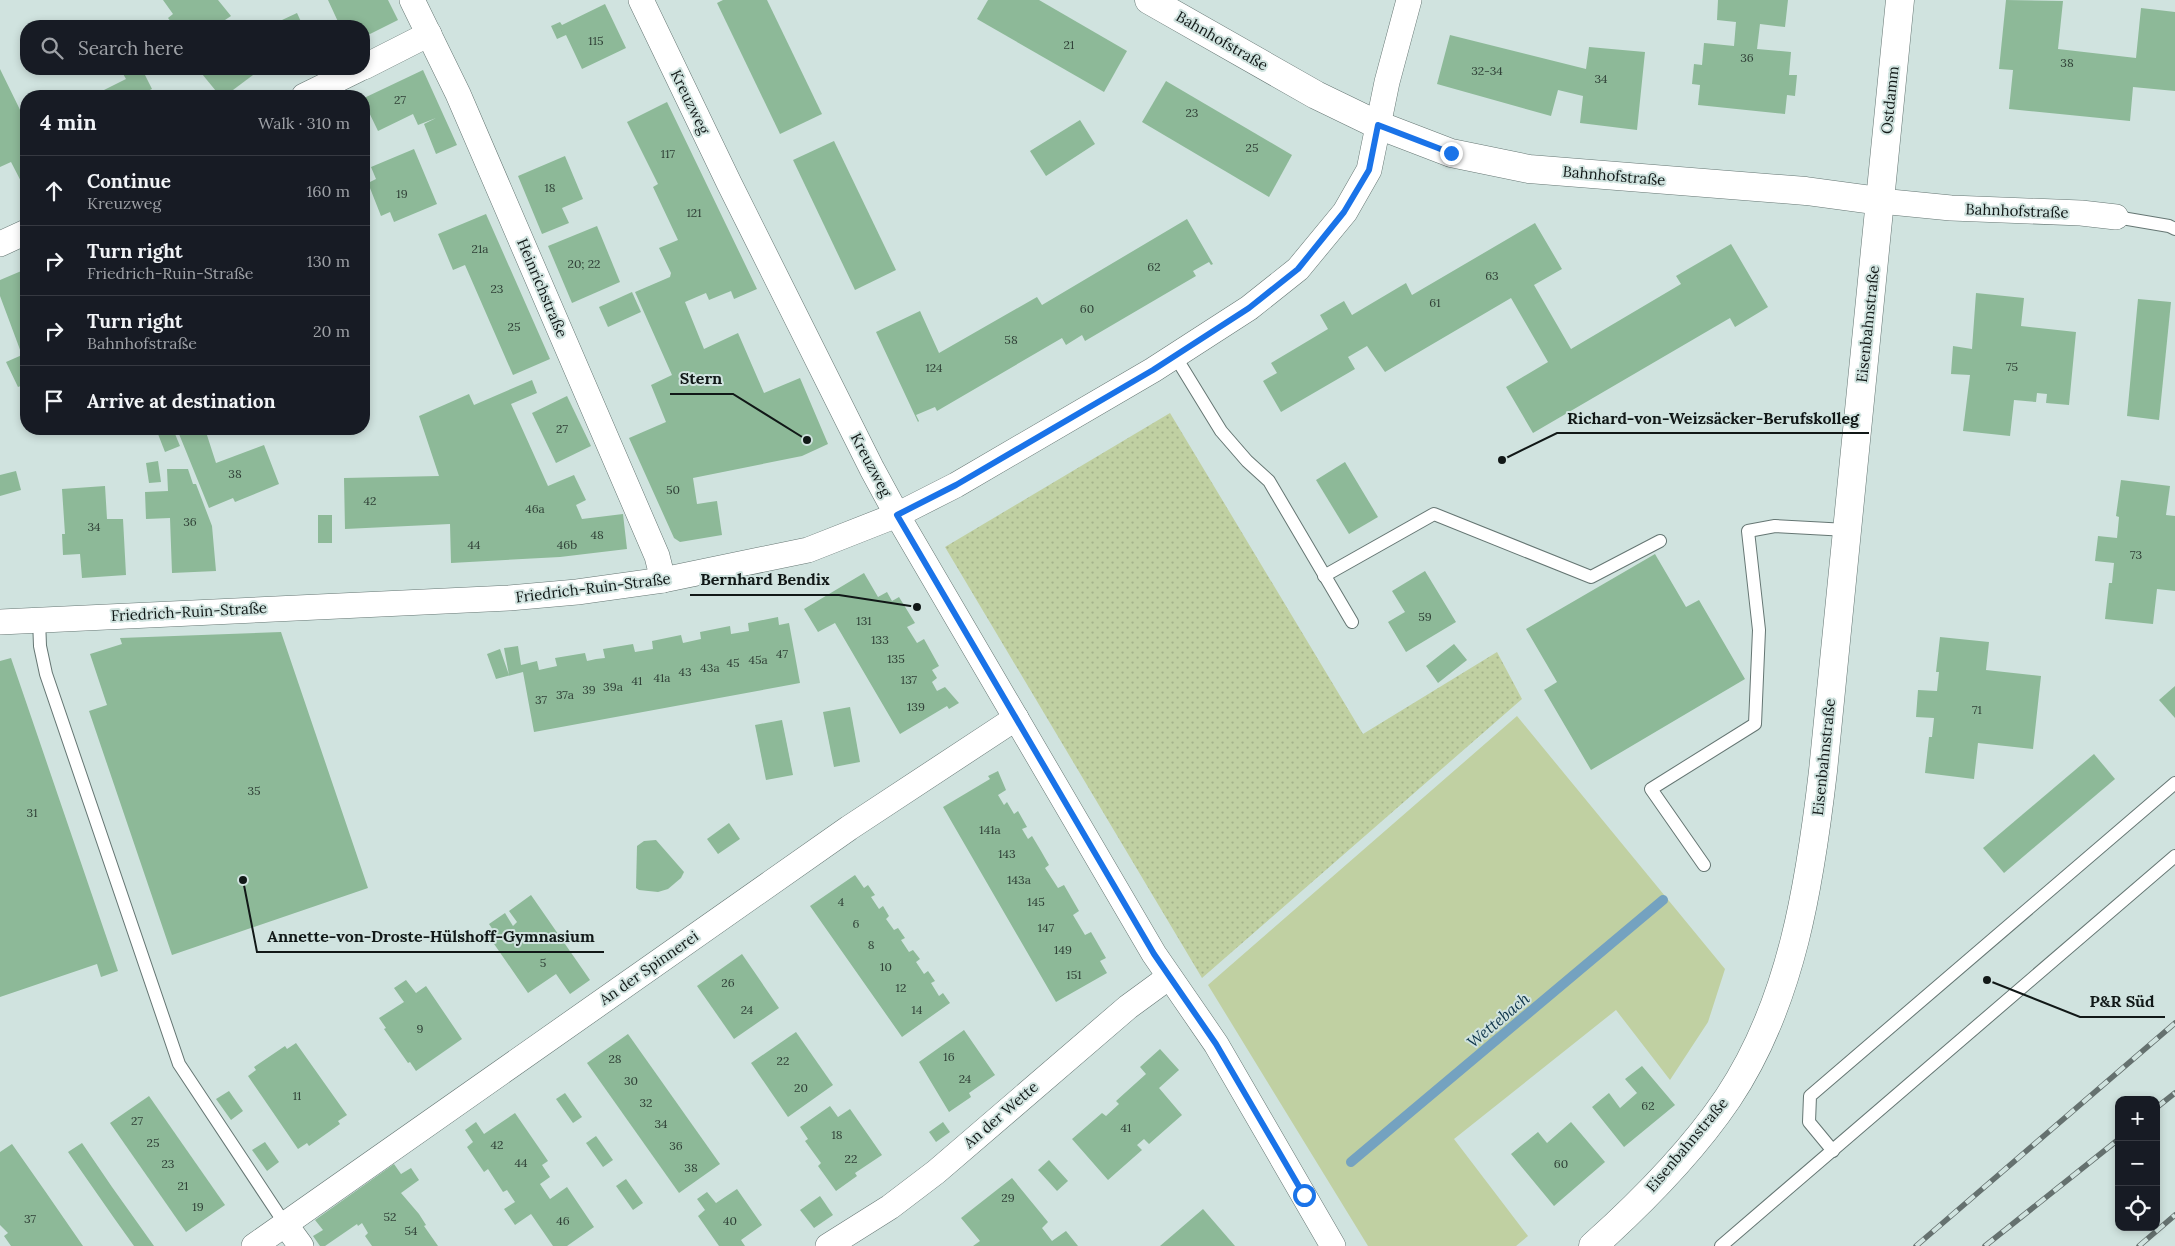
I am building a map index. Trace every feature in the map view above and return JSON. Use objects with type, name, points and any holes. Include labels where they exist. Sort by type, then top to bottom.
[{"type":"street","name":"Heinrichstraße","points":[[412,0],[458,94],[653,547],[663,580]]},
{"type":"street","name":"Kreuzweg","points":[[641,0],[733,192],[897,515],[1169,978],[1216,1044],[1333,1246]]},
{"type":"street","name":"Bahnhofstraße","points":[[1149,0],[1316,95],[1378,125],[1451,153],[1529,169],[1806,191],[1951,208],[2080,213],[2116,217]]},
{"type":"street","name":"Friedrich-Ruin-Straße","points":[[0,622],[509,598],[577,592],[663,580],[808,550],[897,515],[956,485],[1175,356],[1249,308],[1298,269],[1344,212],[1369,170],[1378,125],[1409,0]]},
{"type":"street","name":"Ostdamm","points":[[1880,201],[1900,0]]},
{"type":"street","points":[[370,64],[429,34]]},
{"type":"street","points":[[316,90],[347,75]]},
{"type":"street","name":"Eisenbahnstraße","points":[[1593,1246],[1656,1184],[1728,1098],[1758,1043],[1784,976],[1801,914],[1814,844],[1880,201]]},
{"type":"street","points":[[0,244],[20,235]]},
{"type":"street","name":"An der Spinnerei","points":[[254,1246],[849,828],[1016,718]]},
{"type":"street","name":"An der Wette","points":[[828,1246],[890,1207],[936,1172],[1128,1007],[1169,978]]},
{"type":"street","points":[[285,1224],[301,1246]]},
{"type":"lane","points":[[2116,217],[2173,226]]},
{"type":"lane","points":[[1175,356],[1220,431],[1247,461],[1269,481],[1352,622]]},
{"type":"lane","points":[[1324,576],[1434,514],[1591,577],[1660,540]]},
{"type":"lane","points":[[1704,865],[1650,789],[1755,724],[1759,630],[1748,531],[1774,526],[1847,530]]},
{"type":"lane","points":[[39,619],[40,646],[46,674],[179,1064],[285,1224]]},
{"type":"lane","points":[[1833,1151],[1810,1122],[1810,1096],[2175,783]]},
{"type":"lane","points":[[1721,1246],[2175,856]]},
{"type":"green space","points":[[1170,413],[1363,734],[1497,652],[1522,699],[1202,978],[945,547]]},
{"type":"green space","points":[[1517,716],[1725,969],[1708,1022],[1670,1080],[1616,1010],[1454,1139],[1528,1236],[1516,1246],[1368,1246],[1208,985]]},
{"type":"building","points":[[163,0],[218,0],[231,16],[225,20],[170,20],[168,18],[173,14]]},
{"type":"building","points":[[328,0],[388,0],[398,20],[370,34],[370,20],[337,20]]},
{"type":"building","points":[[723,0],[767,0],[822,114],[780,134],[717,3]]},
{"type":"building","points":[[988,0],[1039,0],[1127,51],[1104,92],[977,19]]},
{"type":"building","points":[[1718,0],[1788,0],[1785,27],[1760,24],[1757,49],[1791,52],[1789,75],[1797,75],[1795,96],[1787,95],[1785,114],[1698,105],[1700,85],[1692,84],[1694,64],[1702,65],[1704,43],[1734,46],[1736,22],[1717,20]]},
{"type":"building","points":[[2006,0],[2063,1],[2058,49],[2136,58],[2141,8],[2175,12],[2175,91],[2133,87],[2130,121],[2009,109],[2013,70],[1999,69]]},
{"type":"building","points":[[605,4],[626,48],[582,69],[566,35],[557,39],[551,26],[560,22],[562,25]]},
{"type":"building","points":[[297,13],[300,20],[282,20]]},
{"type":"building","points":[[1450,35],[1586,69],[1589,47],[1645,52],[1637,130],[1580,123],[1583,96],[1558,90],[1551,116],[1437,84]]},
{"type":"building","points":[[0,69],[20,110],[20,179],[11,162],[0,167]]},
{"type":"building","points":[[423,70],[457,145],[436,154],[424,124],[436,118],[418,125],[413,114],[378,131],[370,114],[370,95]]},
{"type":"building","points":[[124,75],[145,75],[152,89],[104,90],[126,79]]},
{"type":"building","points":[[203,75],[253,75],[233,90],[215,90]]},
{"type":"building","points":[[1166,81],[1292,155],[1269,197],[1142,122]]},
{"type":"building","points":[[667,102],[757,289],[734,299],[731,291],[709,300],[706,293],[685,302],[704,349],[738,333],[764,393],[800,378],[828,444],[802,456],[693,478],[697,504],[717,501],[722,535],[680,542],[674,538],[629,438],[666,422],[651,385],[672,375],[635,292],[670,277],[671,273],[659,248],[678,240],[653,187],[658,184],[627,122]]},
{"type":"building","points":[[1080,120],[1095,144],[1046,176],[1030,151]]},
{"type":"building","points":[[834,141],[896,270],[855,290],[793,160]]},
{"type":"building","points":[[414,149],[437,204],[394,222],[390,212],[381,216],[370,188],[370,182],[376,179],[371,167]]},
{"type":"building","points":[[565,156],[583,199],[562,208],[569,223],[542,234],[518,176]]},
{"type":"building","points":[[486,214],[550,359],[513,375],[465,265],[453,270],[438,234]]},
{"type":"building","points":[[1187,219],[1213,264],[1211,265],[1209,262],[1193,271],[1196,276],[1085,341],[1082,335],[1066,345],[1062,338],[937,411],[935,407],[916,415],[918,422],[876,332],[920,311],[939,353],[1037,297],[1042,305]]},
{"type":"building","points":[[1535,223],[1562,269],[1534,285],[1571,349],[1681,284],[1676,276],[1731,244],[1768,307],[1735,327],[1730,318],[1533,433],[1506,387],[1548,362],[1511,298],[1385,372],[1367,346],[1348,357],[1355,369],[1281,412],[1263,381],[1277,373],[1271,363],[1328,329],[1320,315],[1344,301],[1352,315],[1406,283],[1412,295]]},
{"type":"building","points":[[597,226],[620,282],[572,303],[548,246]]},
{"type":"building","points":[[20,272],[20,350],[0,296],[0,280]]},
{"type":"building","points":[[632,292],[641,312],[608,327],[599,307]]},
{"type":"building","points":[[1976,293],[2024,298],[2021,326],[2076,332],[2069,405],[2046,403],[2047,394],[2037,393],[2036,402],[2014,400],[2010,436],[1963,431],[1970,375],[1951,374],[1953,346],[1972,349]]},
{"type":"building","points":[[2138,299],[2171,302],[2159,420],[2127,416]]},
{"type":"building","points":[[20,356],[20,386],[18,387],[6,362]]},
{"type":"building","points":[[532,380],[537,393],[511,404],[548,486],[574,475],[586,500],[576,505],[582,519],[623,514],[627,549],[560,557],[451,563],[450,524],[345,529],[344,478],[439,476],[419,416],[469,394],[474,405]]},
{"type":"building","points":[[567,396],[591,446],[556,463],[532,413]]},
{"type":"building","points":[[158,435],[175,435],[180,446],[165,452]]},
{"type":"building","points":[[179,435],[207,435],[216,463],[264,445],[279,484],[235,502],[233,498],[209,508]]},
{"type":"building","points":[[158,461],[161,482],[149,483],[146,463]]},
{"type":"building","points":[[1345,462],[1378,517],[1349,534],[1316,480]]},
{"type":"building","points":[[167,469],[188,469],[193,484],[196,484],[212,526],[216,571],[172,573],[170,518],[146,519],[145,492],[168,491]]},
{"type":"building","points":[[16,471],[21,490],[0,496],[0,475]]},
{"type":"building","points":[[2121,480],[2170,486],[2166,515],[2175,516],[2175,591],[2157,589],[2153,624],[2105,619],[2109,583],[2112,583],[2114,563],[2095,561],[2098,536],[2117,538],[2119,517],[2116,516]]},
{"type":"building","points":[[105,486],[107,519],[123,519],[126,575],[82,578],[80,554],[63,555],[62,534],[65,534],[62,489]]},
{"type":"building","points":[[318,515],[332,515],[332,543],[318,543]]},
{"type":"building","points":[[1655,554],[1686,607],[1699,600],[1745,679],[1591,770],[1544,690],[1557,682],[1526,629]]},
{"type":"building","points":[[1425,571],[1456,622],[1406,652],[1388,622],[1405,612],[1392,591]]},
{"type":"building","points":[[864,573],[878,597],[887,592],[892,601],[899,597],[915,623],[907,627],[917,643],[924,639],[939,666],[932,670],[937,678],[932,682],[937,691],[945,687],[959,703],[949,709],[947,706],[900,734],[835,623],[818,632],[804,609]]},
{"type":"building","points":[[778,617],[779,625],[789,623],[800,683],[534,732],[523,672],[496,679],[487,654],[500,649],[509,675],[504,648],[518,646],[521,665],[537,661],[539,670],[557,666],[555,658],[585,653],[587,661],[605,658],[603,649],[633,644],[635,652],[653,649],[652,641],[681,635],[683,643],[701,639],[700,632],[730,626],[731,634],[749,631],[748,623]]},
{"type":"building","points":[[281,632],[368,888],[172,955],[89,711],[107,705],[90,654],[122,644],[120,638]]},
{"type":"building","points":[[1940,637],[1989,642],[1986,670],[2041,676],[2033,749],[1978,743],[1974,779],[1925,773],[1929,737],[1932,737],[1934,718],[1916,717],[1918,690],[1937,691],[1939,672],[1936,672]]},
{"type":"building","points":[[1454,644],[1467,660],[1438,683],[1426,666]]},
{"type":"building","points":[[11,658],[118,971],[101,977],[97,964],[0,997],[0,661]]},
{"type":"building","points":[[2175,686],[2175,718],[2159,700]]},
{"type":"building","points":[[850,707],[860,762],[834,767],[823,712]]},
{"type":"building","points":[[782,720],[793,775],[766,780],[755,725]]},
{"type":"building","points":[[2094,754],[2115,779],[2004,873],[1983,848]]},
{"type":"building","points":[[998,771],[1006,790],[998,795],[1004,805],[1007,802],[1014,814],[1018,811],[1027,827],[1022,829],[1028,839],[1032,836],[1049,865],[1045,868],[1058,888],[1064,885],[1079,911],[1073,915],[1085,935],[1091,932],[1106,958],[1100,961],[1107,973],[1056,1002],[943,807],[990,779],[988,776]]},
{"type":"building","points":[[729,823],[740,839],[718,854],[707,839]]},
{"type":"building","points":[[656,840],[684,872],[681,878],[668,889],[658,892],[639,890],[636,888],[637,846],[644,841]]},
{"type":"building","points":[[855,875],[864,888],[868,885],[875,895],[871,897],[879,909],[883,906],[889,916],[886,919],[894,930],[898,928],[905,938],[901,940],[909,952],[913,950],[920,959],[916,962],[924,974],[928,971],[935,981],[931,983],[939,996],[943,993],[950,1003],[902,1037],[810,906]]},
{"type":"building","points":[[531,895],[590,980],[570,994],[556,974],[528,993],[492,941],[497,936],[489,924],[505,913],[513,926],[517,922],[509,911]]},
{"type":"building","points":[[742,954],[779,1008],[734,1039],[697,986]]},
{"type":"building","points":[[406,980],[416,993],[426,986],[462,1039],[416,1071],[410,1062],[408,1063],[384,1029],[386,1028],[379,1018],[404,1002],[394,988]]},
{"type":"building","points":[[964,1030],[995,1075],[969,1093],[971,1097],[949,1112],[919,1062]]},
{"type":"building","points":[[796,1032],[833,1085],[788,1117],[751,1063]]},
{"type":"building","points":[[628,1034],[720,1164],[679,1193],[587,1063]]},
{"type":"building","points":[[296,1043],[347,1115],[338,1121],[340,1124],[309,1146],[307,1143],[298,1149],[248,1076],[256,1070],[254,1067],[285,1046],[287,1049]]},
{"type":"building","points":[[1160,1049],[1179,1070],[1159,1088],[1182,1115],[1149,1144],[1144,1139],[1137,1145],[1142,1150],[1108,1180],[1072,1139],[1102,1113],[1106,1116],[1119,1104],[1116,1101],[1146,1074],[1140,1067]]},
{"type":"building","points":[[1642,1066],[1675,1105],[1624,1147],[1592,1107],[1609,1093],[1620,1108],[1637,1093],[1625,1079]]},
{"type":"building","points":[[229,1091],[243,1111],[231,1120],[216,1099]]},
{"type":"building","points":[[565,1093],[582,1117],[573,1123],[556,1099]]},
{"type":"building","points":[[149,1096],[225,1205],[186,1232],[110,1123]]},
{"type":"building","points":[[830,1106],[838,1117],[850,1109],[882,1155],[855,1173],[857,1176],[836,1191],[818,1166],[821,1163],[805,1141],[808,1139],[800,1127]]},
{"type":"building","points":[[515,1113],[548,1161],[542,1165],[550,1177],[540,1184],[550,1199],[567,1187],[594,1227],[567,1246],[553,1246],[531,1214],[515,1225],[504,1209],[515,1202],[507,1190],[503,1192],[488,1169],[484,1172],[467,1147],[473,1142],[465,1130],[476,1122],[484,1134]]},
{"type":"building","points":[[943,1122],[950,1132],[936,1142],[929,1132]]},
{"type":"building","points":[[1571,1122],[1605,1162],[1554,1206],[1511,1154],[1538,1132],[1547,1143]]},
{"type":"building","points":[[596,1136],[613,1160],[603,1167],[586,1143]]},
{"type":"building","points":[[265,1142],[279,1162],[267,1171],[252,1150]]},
{"type":"building","points":[[82,1143],[154,1246],[134,1246],[114,1218],[68,1152]]},
{"type":"building","points":[[12,1144],[83,1246],[11,1246],[4,1236],[8,1233],[0,1225],[0,1152]]},
{"type":"building","points":[[1049,1160],[1068,1181],[1057,1191],[1038,1170]]},
{"type":"building","points":[[394,1164],[401,1174],[411,1168],[419,1180],[401,1193],[419,1214],[426,1225],[424,1226],[438,1246],[372,1246],[365,1236],[368,1233],[362,1223],[358,1226],[357,1224],[325,1246],[320,1246],[313,1236],[323,1230],[315,1220]]},
{"type":"building","points":[[1012,1178],[1048,1222],[1042,1228],[1052,1241],[1066,1231],[1078,1246],[973,1246],[980,1241],[961,1218]]},
{"type":"building","points":[[626,1179],[643,1203],[633,1210],[616,1186]]},
{"type":"building","points":[[737,1189],[762,1225],[741,1240],[745,1246],[719,1246],[698,1216],[705,1210],[697,1199],[707,1192],[716,1203]]},
{"type":"building","points":[[820,1196],[833,1215],[814,1228],[800,1210]]},
{"type":"building","points":[[1203,1209],[1235,1246],[1160,1246]]},
{"type":"waterway","name":"Wettebach","points":[[1351,1162],[1663,900]]},
{"type":"railway","points":[[1916,1246],[2175,1023]]},
{"type":"railway","points":[[2160,1105],[2175,1093]]},
{"type":"railway","points":[[1985,1246],[2116,1141]]},
{"type":"railway","points":[[2139,1246],[2175,1215]]},
{"type":"place","name":"Stern","points":[[807,440]]},
{"type":"place","name":"Richard-von-Weizsäcker-Berufskolleg","points":[[1502,460]]},
{"type":"place","name":"Bernhard Bendix","points":[[917,607]]},
{"type":"place","name":"Annette-von-Droste-Hülshoff-Gymnasium","points":[[243,880]]},
{"type":"place","name":"P&R Süd","points":[[1987,980]]},
{"type":"route","points":[[1304,1195],[1216,1044],[1154,954],[897,515],[956,485],[1153,370],[1209,332],[1249,308],[1298,269],[1344,212],[1369,170],[1378,125],[1451,153]]}]
